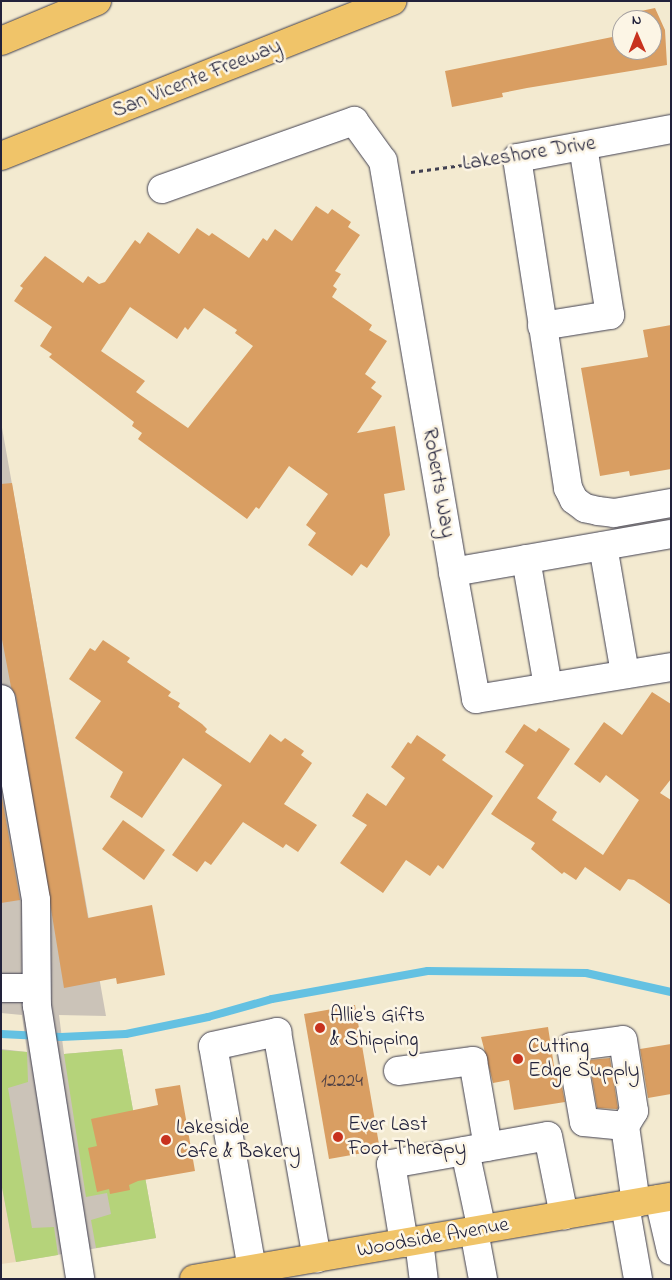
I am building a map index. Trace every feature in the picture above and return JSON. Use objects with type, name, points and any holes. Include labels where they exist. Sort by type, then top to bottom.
[{"type":"main road","points":[[1,41],[97,1]]},
{"type":"main road","name":"San Vicente Freeway","points":[[1,156],[392,1]]},
{"type":"main road","name":"Woodside Avenue","points":[[206,1278],[648,1201]]},
{"type":"street","name":"Roberts Way","points":[[162,189],[354,121],[383,161],[386,175],[476,699],[548,687]]},
{"type":"street","name":"Lakeshore Drive","points":[[518,158],[671,129]]},
{"type":"street","points":[[542,326],[610,314],[583,146]]},
{"type":"street","points":[[518,158],[568,488],[574,500],[585,508],[614,513],[671,503]]},
{"type":"street","points":[[453,572],[671,534]]},
{"type":"street","points":[[603,546],[626,674]]},
{"type":"street","points":[[526,559],[548,687],[671,667]]},
{"type":"street","points":[[1,699],[36,900],[36,997],[80,1279]]},
{"type":"street","points":[[1,988],[36,997]]},
{"type":"street","points":[[252,1269],[212,1046],[276,1032],[317,1258]]},
{"type":"street","points":[[398,1071],[473,1061],[478,1230],[483,1279]]},
{"type":"street","points":[[624,1126],[648,1201],[671,1251]]},
{"type":"street","points":[[424,1279],[411,1242],[391,1164],[548,1136],[564,1216]]},
{"type":"street","points":[[638,1279],[648,1201]]},
{"type":"path","name":"Lakeshore Drive","points":[[386,175],[518,158]]},
{"type":"shaded area","points":[[1,422],[106,1016],[59,1015],[64,1054],[122,1049],[156,1238],[16,1262],[1,1182],[1,1049],[27,1052],[22,1015],[1,1013]]},
{"type":"shaded area","points":[[1,1182],[16,1262],[1,1264]]},
{"type":"green space","points":[[122,1049],[156,1238],[96,1248],[91,1220],[111,1214],[107,1193],[86,1197],[64,1054]]},
{"type":"green space","points":[[1,1050],[27,1052],[28,1082],[8,1088],[32,1228],[54,1227],[58,1255],[16,1262],[1,1182]]},
{"type":"building","points":[[662,23],[665,30],[667,65],[527,88],[502,93],[503,97],[452,107],[445,71],[612,37],[612,60],[662,60]]},
{"type":"building","points":[[316,206],[328,214],[332,209],[351,222],[348,227],[360,235],[335,271],[341,274],[333,286],[337,289],[332,297],[372,325],[369,330],[387,341],[365,374],[376,382],[371,388],[382,396],[357,433],[395,426],[405,490],[384,494],[390,535],[367,568],[361,564],[352,576],[308,545],[316,533],[306,525],[328,494],[289,466],[259,509],[256,507],[247,519],[138,439],[142,433],[132,426],[134,422],[49,357],[52,354],[40,346],[52,327],[14,301],[23,288],[20,286],[45,256],[83,283],[88,276],[99,284],[105,282],[135,240],[140,244],[148,232],[179,254],[197,228],[209,236],[212,233],[249,258],[263,238],[267,241],[275,229],[292,241]],"holes":[[[130,307],[177,339],[185,327],[188,330],[204,308],[237,330],[235,333],[253,346],[188,428],[136,392],[145,381],[101,351]]]},
{"type":"building","points":[[671,325],[671,469],[630,476],[629,471],[600,476],[581,368],[648,357],[643,330]]},
{"type":"building","points":[[12,483],[88,918],[152,905],[165,975],[117,984],[116,978],[64,988],[16,696],[11,687],[1,634],[1,484]]},
{"type":"building","points":[[103,640],[130,658],[127,662],[171,692],[168,696],[180,703],[178,707],[202,724],[207,729],[205,732],[250,763],[270,734],[281,742],[285,738],[304,751],[301,755],[312,763],[284,804],[317,825],[298,852],[286,844],[283,848],[243,822],[211,865],[205,861],[197,872],[172,855],[222,785],[183,758],[142,818],[110,797],[123,772],[75,738],[101,701],[69,679],[90,648],[95,651]]},
{"type":"building","points":[[652,692],[671,704],[671,779],[660,793],[671,800],[671,905],[634,880],[628,879],[620,891],[585,867],[576,880],[564,872],[562,874],[531,849],[535,843],[491,814],[524,765],[505,752],[524,724],[536,732],[539,728],[570,749],[537,798],[557,812],[552,820],[603,855],[639,800],[606,775],[600,783],[574,764],[604,722],[622,735]]},
{"type":"building","points":[[417,735],[446,755],[442,760],[493,796],[443,869],[438,865],[430,876],[406,860],[383,893],[340,863],[367,825],[352,816],[367,793],[386,806],[405,778],[391,767],[408,742],[411,744]]},
{"type":"building","points":[[1,792],[20,900],[1,903]]},
{"type":"building","points":[[123,820],[165,850],[144,880],[102,849]]},
{"type":"building","points":[[355,1005],[380,1150],[329,1159],[304,1014]]},
{"type":"building","name":"Cutting Edge Supply","points":[[548,1027],[554,1066],[558,1065],[565,1102],[514,1110],[509,1080],[493,1083],[481,1037]]},
{"type":"building","points":[[671,1044],[671,1094],[648,1098],[640,1049]]},
{"type":"building","points":[[610,1058],[618,1108],[597,1108],[589,1060]]},
{"type":"building","points":[[180,1085],[195,1171],[138,1181],[129,1185],[130,1190],[110,1194],[109,1189],[97,1192],[88,1148],[97,1146],[91,1119],[158,1105],[155,1089]]},
{"type":"waterway","points":[[1,1034],[61,1037],[126,1034],[208,1017],[272,999],[428,971],[586,973],[671,992]]},
{"type":"place","name":"Allie's Gifts & Shipping","points":[[320,1028]]},
{"type":"place","name":"Cutting Edge Supply","points":[[518,1059]]},
{"type":"place","name":"Ever Last Foot Therapy","points":[[338,1137]]},
{"type":"place","name":"Lakeside Cafe & Bakery","points":[[166,1140]]}]
